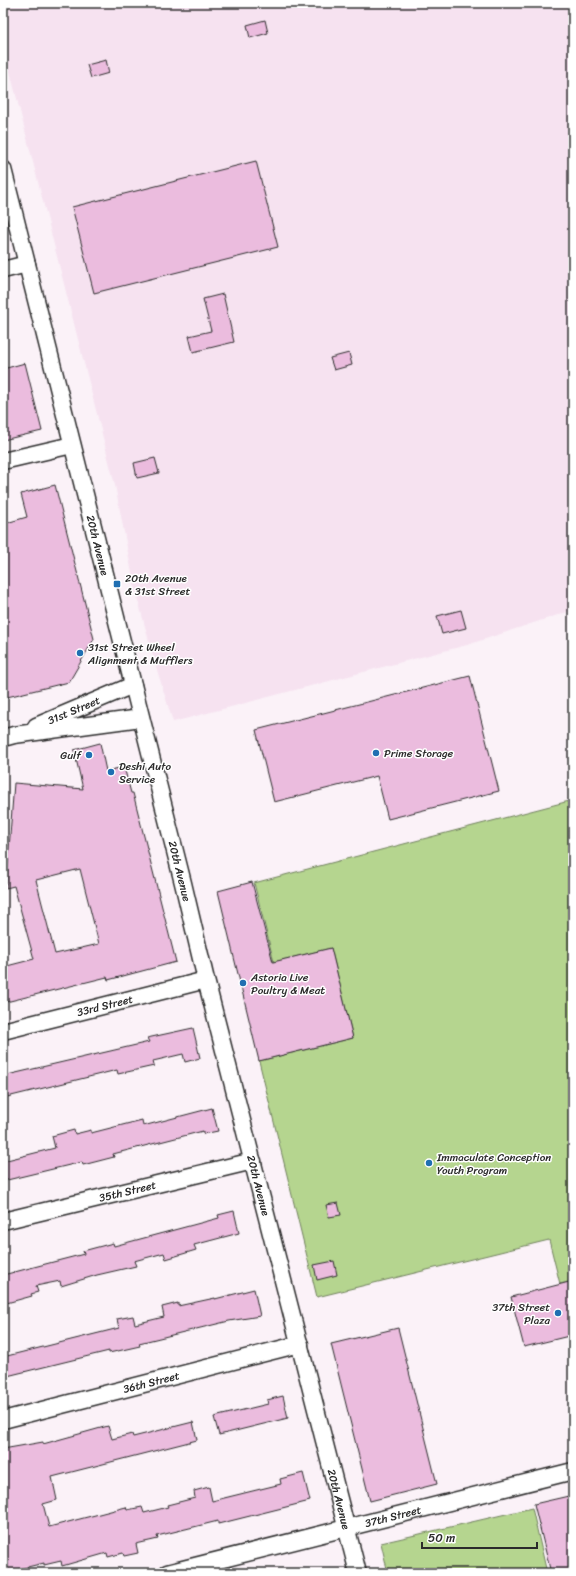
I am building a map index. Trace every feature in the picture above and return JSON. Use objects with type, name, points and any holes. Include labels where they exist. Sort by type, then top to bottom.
[{"type":"street","name":"20th Avenue","points":[[3,169],[206,980],[358,1573]]},
{"type":"street","points":[[3,270],[27,264]]},
{"type":"street","points":[[3,461],[72,445]]},
{"type":"street","name":"31st Street","points":[[8,736],[133,686]]},
{"type":"street","name":"31st Street","points":[[8,736],[141,718]]},
{"type":"street","name":"33rd Street","points":[[3,1031],[206,980]]},
{"type":"street","name":"35th Street","points":[[3,1221],[253,1161]]},
{"type":"street","name":"36th Street","points":[[3,1420],[300,1344]]},
{"type":"street","name":"37th Street","points":[[167,1573],[573,1471]]},
{"type":"shaded area","points":[[3,3],[573,3],[573,610],[467,645],[173,722],[154,660],[135,589],[115,485],[3,44]]},
{"type":"green space","points":[[573,800],[573,1281],[560,1284],[549,1240],[317,1297],[259,1061],[353,1038],[331,948],[274,962],[254,883]]},
{"type":"green space","points":[[532,1508],[547,1573],[388,1573],[381,1543]]},
{"type":"building","points":[[265,20],[268,33],[250,38],[247,25]]},
{"type":"building","points":[[106,60],[109,73],[91,78],[87,65]]},
{"type":"building","points":[[256,161],[278,247],[94,293],[72,207]]},
{"type":"building","points":[[223,294],[234,342],[193,352],[189,336],[211,331],[203,299]]},
{"type":"building","points":[[349,353],[352,365],[334,370],[330,358]]},
{"type":"building","points":[[25,363],[42,431],[3,440],[3,369]]},
{"type":"building","points":[[155,458],[159,473],[137,478],[134,463]]},
{"type":"building","points":[[55,485],[94,639],[69,682],[3,698],[3,524],[27,517],[21,494]]},
{"type":"building","points":[[461,610],[466,628],[442,634],[437,616]]},
{"type":"building","name":"Prime Storage","points":[[470,676],[499,791],[388,819],[377,776],[274,802],[256,730]]},
{"type":"building","points":[[100,743],[106,771],[124,767],[131,793],[133,793],[176,962],[108,980],[107,977],[6,1002],[3,990],[3,967],[34,959],[14,886],[6,888],[14,783],[83,789],[74,750]],"holes":[[[80,869],[99,944],[55,954],[36,880]]]},
{"type":"building","points":[[252,882],[273,962],[331,948],[353,1038],[259,1061],[218,891]]},
{"type":"building","points":[[193,1028],[200,1058],[185,1062],[183,1054],[153,1061],[154,1066],[118,1074],[117,1070],[3,1098],[3,1076],[149,1042],[147,1038]]},
{"type":"building","points":[[212,1108],[218,1131],[203,1134],[203,1131],[113,1154],[114,1157],[83,1165],[82,1162],[3,1181],[3,1161],[55,1148],[52,1136],[74,1130],[75,1134],[91,1130],[91,1133],[142,1120],[143,1126]]},
{"type":"building","points":[[338,1203],[341,1215],[329,1217],[326,1205]]},
{"type":"building","points":[[234,1211],[239,1233],[194,1245],[196,1250],[166,1259],[164,1253],[134,1261],[136,1266],[97,1275],[61,1286],[60,1281],[36,1286],[38,1292],[31,1294],[32,1296],[3,1304],[3,1275],[84,1254],[83,1251],[113,1243],[114,1246],[219,1218],[218,1215]]},
{"type":"building","points":[[334,1261],[337,1275],[317,1280],[314,1265]]},
{"type":"building","points":[[573,1281],[573,1335],[524,1347],[511,1297]]},
{"type":"building","points":[[254,1289],[260,1316],[229,1321],[139,1343],[140,1346],[109,1353],[109,1351],[3,1377],[3,1357],[119,1328],[117,1319],[133,1316],[135,1324],[164,1317],[162,1307],[178,1303],[178,1306],[215,1299]]},
{"type":"building","points":[[398,1328],[437,1484],[370,1501],[331,1344]]},
{"type":"building","points":[[283,1396],[288,1418],[219,1435],[214,1417],[268,1404],[267,1400]]},
{"type":"building","points":[[193,1422],[197,1440],[52,1477],[57,1500],[43,1504],[49,1527],[126,1507],[127,1510],[142,1507],[144,1513],[168,1507],[167,1505],[195,1498],[194,1491],[209,1487],[212,1501],[281,1484],[280,1479],[303,1473],[310,1501],[218,1524],[218,1521],[157,1536],[158,1539],[136,1544],[138,1553],[124,1556],[123,1553],[108,1557],[107,1553],[62,1566],[61,1561],[44,1565],[44,1563],[3,1573],[3,1449],[43,1442],[43,1444],[108,1426],[112,1439],[132,1434],[133,1437]]},
{"type":"building","points":[[573,1495],[573,1573],[551,1573],[534,1504]]},
{"type":"place","name":"20th Avenue & 31st Street","points":[[117,584]]},
{"type":"place","name":"31st Street Wheel Alignment & Mufflers","points":[[80,653]]},
{"type":"place","name":"Prime Storage","points":[[376,753]]},
{"type":"place","name":"Gulf","points":[[89,755]]},
{"type":"place","name":"Deshi Auto Service","points":[[111,772]]},
{"type":"place","name":"Astoria Live Poultry & Meat","points":[[243,983]]},
{"type":"place","name":"Immaculate Conception Youth Program","points":[[429,1163]]},
{"type":"place","name":"37th Street Plaza","points":[[558,1313]]}]
